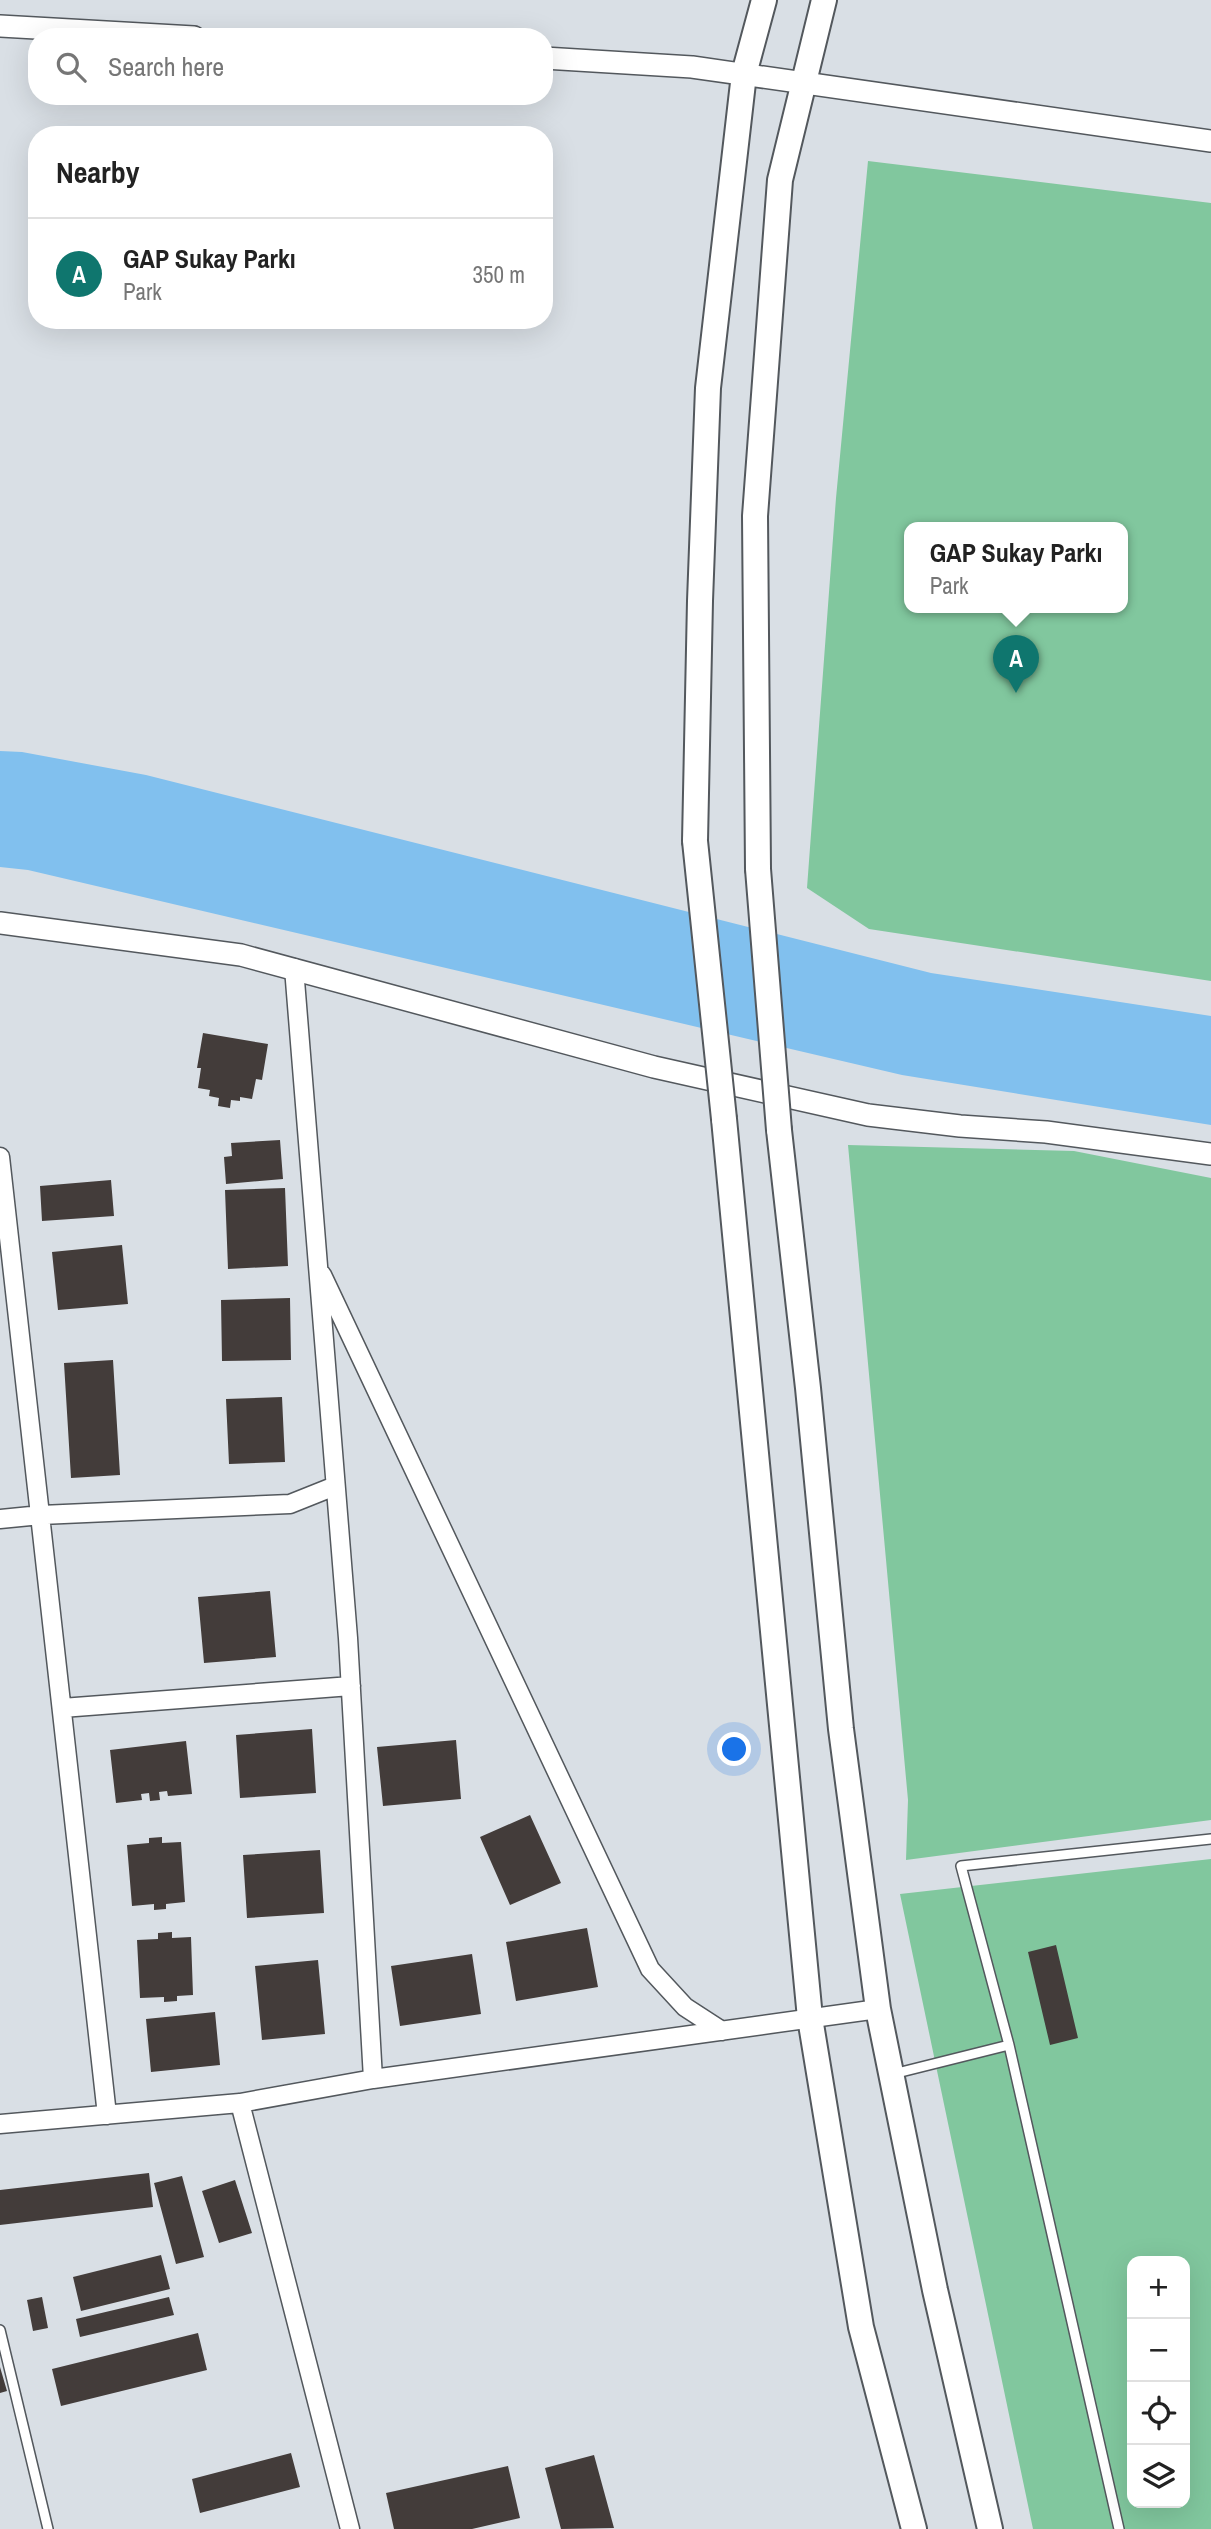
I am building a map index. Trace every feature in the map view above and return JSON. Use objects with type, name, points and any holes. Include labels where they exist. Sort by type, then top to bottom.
[{"type":"main road","points":[[764,0],[744,74],[708,388],[695,841],[810,2018],[861,2327],[914,2529]]},
{"type":"main road","points":[[824,0],[780,180],[755,516],[758,869],[779,1130],[808,1388],[841,1729],[878,2009],[934,2290],[990,2529]]},
{"type":"street","points":[[0,26],[35,28]]},
{"type":"street","points":[[553,59],[692,67],[1211,141]]},
{"type":"street","points":[[0,923],[241,954],[654,1067],[868,1115],[960,1126],[1046,1132],[1211,1154]]},
{"type":"street","points":[[294,968],[351,1686],[373,2079]]},
{"type":"street","points":[[0,1157],[107,2115]]},
{"type":"street","points":[[317,1266],[650,1969],[685,2007],[722,2031]]},
{"type":"street","points":[[0,1519],[290,1504],[335,1486]]},
{"type":"street","points":[[62,1708],[351,1686]]},
{"type":"street","points":[[0,2124],[240,2103],[373,2079],[878,2009]]},
{"type":"street","points":[[240,2103],[350,2529]]},
{"type":"lane","points":[[1119,2529],[1009,2045],[961,1866],[1211,1839]]},
{"type":"lane","points":[[891,2074],[1009,2045]]},
{"type":"lane","points":[[0,2330],[48,2529]]},
{"type":"green space","points":[[868,161],[1211,203],[1211,981],[869,929],[807,888],[836,498]]},
{"type":"green space","points":[[848,1145],[1074,1151],[1211,1178],[1211,1820],[906,1860],[908,1800]]},
{"type":"green space","points":[[1211,1859],[1211,2529],[1033,2529],[900,1894]]},
{"type":"water","points":[[0,751],[22,752],[146,775],[931,973],[1211,1016],[1211,1125],[902,1075],[28,870],[0,867]]},
{"type":"building","points":[[203,1033],[268,1044],[262,1080],[256,1079],[252,1099],[240,1097],[240,1101],[231,1100],[230,1108],[218,1106],[219,1098],[209,1096],[210,1090],[198,1088],[201,1068],[197,1068]]},
{"type":"building","points":[[280,1140],[283,1179],[226,1184],[224,1157],[232,1156],[231,1143]]},
{"type":"building","points":[[111,1180],[114,1216],[42,1221],[40,1186]]},
{"type":"building","points":[[285,1188],[288,1266],[228,1269],[225,1190]]},
{"type":"building","points":[[122,1245],[128,1304],[58,1310],[52,1252]]},
{"type":"building","points":[[290,1298],[291,1360],[222,1361],[221,1300]]},
{"type":"building","points":[[113,1360],[120,1475],[71,1478],[64,1363]]},
{"type":"building","points":[[282,1397],[285,1462],[229,1464],[226,1399]]},
{"type":"building","points":[[270,1591],[276,1657],[204,1663],[198,1597]]},
{"type":"building","points":[[312,1729],[316,1793],[240,1798],[236,1735]]},
{"type":"building","points":[[456,1740],[461,1799],[383,1806],[377,1747]]},
{"type":"building","points":[[186,1741],[192,1794],[168,1796],[167,1791],[159,1792],[160,1800],[150,1801],[149,1793],[141,1794],[142,1800],[116,1803],[110,1750]]},
{"type":"building","points":[[530,1815],[561,1883],[510,1905],[480,1837]]},
{"type":"building","points":[[162,1837],[162,1843],[181,1842],[185,1902],[166,1904],[166,1909],[154,1910],[154,1904],[132,1906],[127,1845],[149,1843],[149,1838]]},
{"type":"building","points":[[320,1850],[324,1913],[247,1918],[243,1855]]},
{"type":"building","points":[[587,1928],[598,1987],[516,2001],[506,1942]]},
{"type":"building","points":[[172,1932],[172,1938],[191,1937],[193,1995],[177,1996],[177,2001],[164,2002],[164,1997],[140,1998],[137,1940],[158,1939],[158,1933]]},
{"type":"building","points":[[1056,1945],[1078,2038],[1050,2045],[1028,1952]]},
{"type":"building","points":[[472,1954],[481,2014],[400,2026],[391,1966]]},
{"type":"building","points":[[318,1960],[325,2034],[262,2040],[255,1966]]},
{"type":"building","points":[[215,2012],[220,2065],[151,2072],[146,2019]]},
{"type":"building","points":[[149,2173],[153,2207],[0,2225],[0,2190]]},
{"type":"building","points":[[182,2176],[204,2257],[176,2264],[154,2183]]},
{"type":"building","points":[[235,2180],[252,2233],[219,2243],[202,2191]]},
{"type":"building","points":[[161,2255],[170,2289],[81,2311],[73,2277]]},
{"type":"building","points":[[42,2297],[48,2328],[33,2331],[27,2300]]},
{"type":"building","points":[[169,2297],[174,2315],[80,2337],[76,2319]]},
{"type":"building","points":[[198,2333],[207,2370],[61,2406],[52,2369]]},
{"type":"building","points":[[0,2367],[7,2391],[0,2393]]},
{"type":"building","points":[[291,2453],[300,2487],[200,2513],[192,2479]]},
{"type":"building","points":[[594,2455],[614,2528],[561,2529],[545,2468]]},
{"type":"building","points":[[508,2466],[520,2518],[472,2529],[394,2529],[386,2493]]},
{"type":"place","name":"GAP Sukay Parkı","points":[[1016,693]]}]
